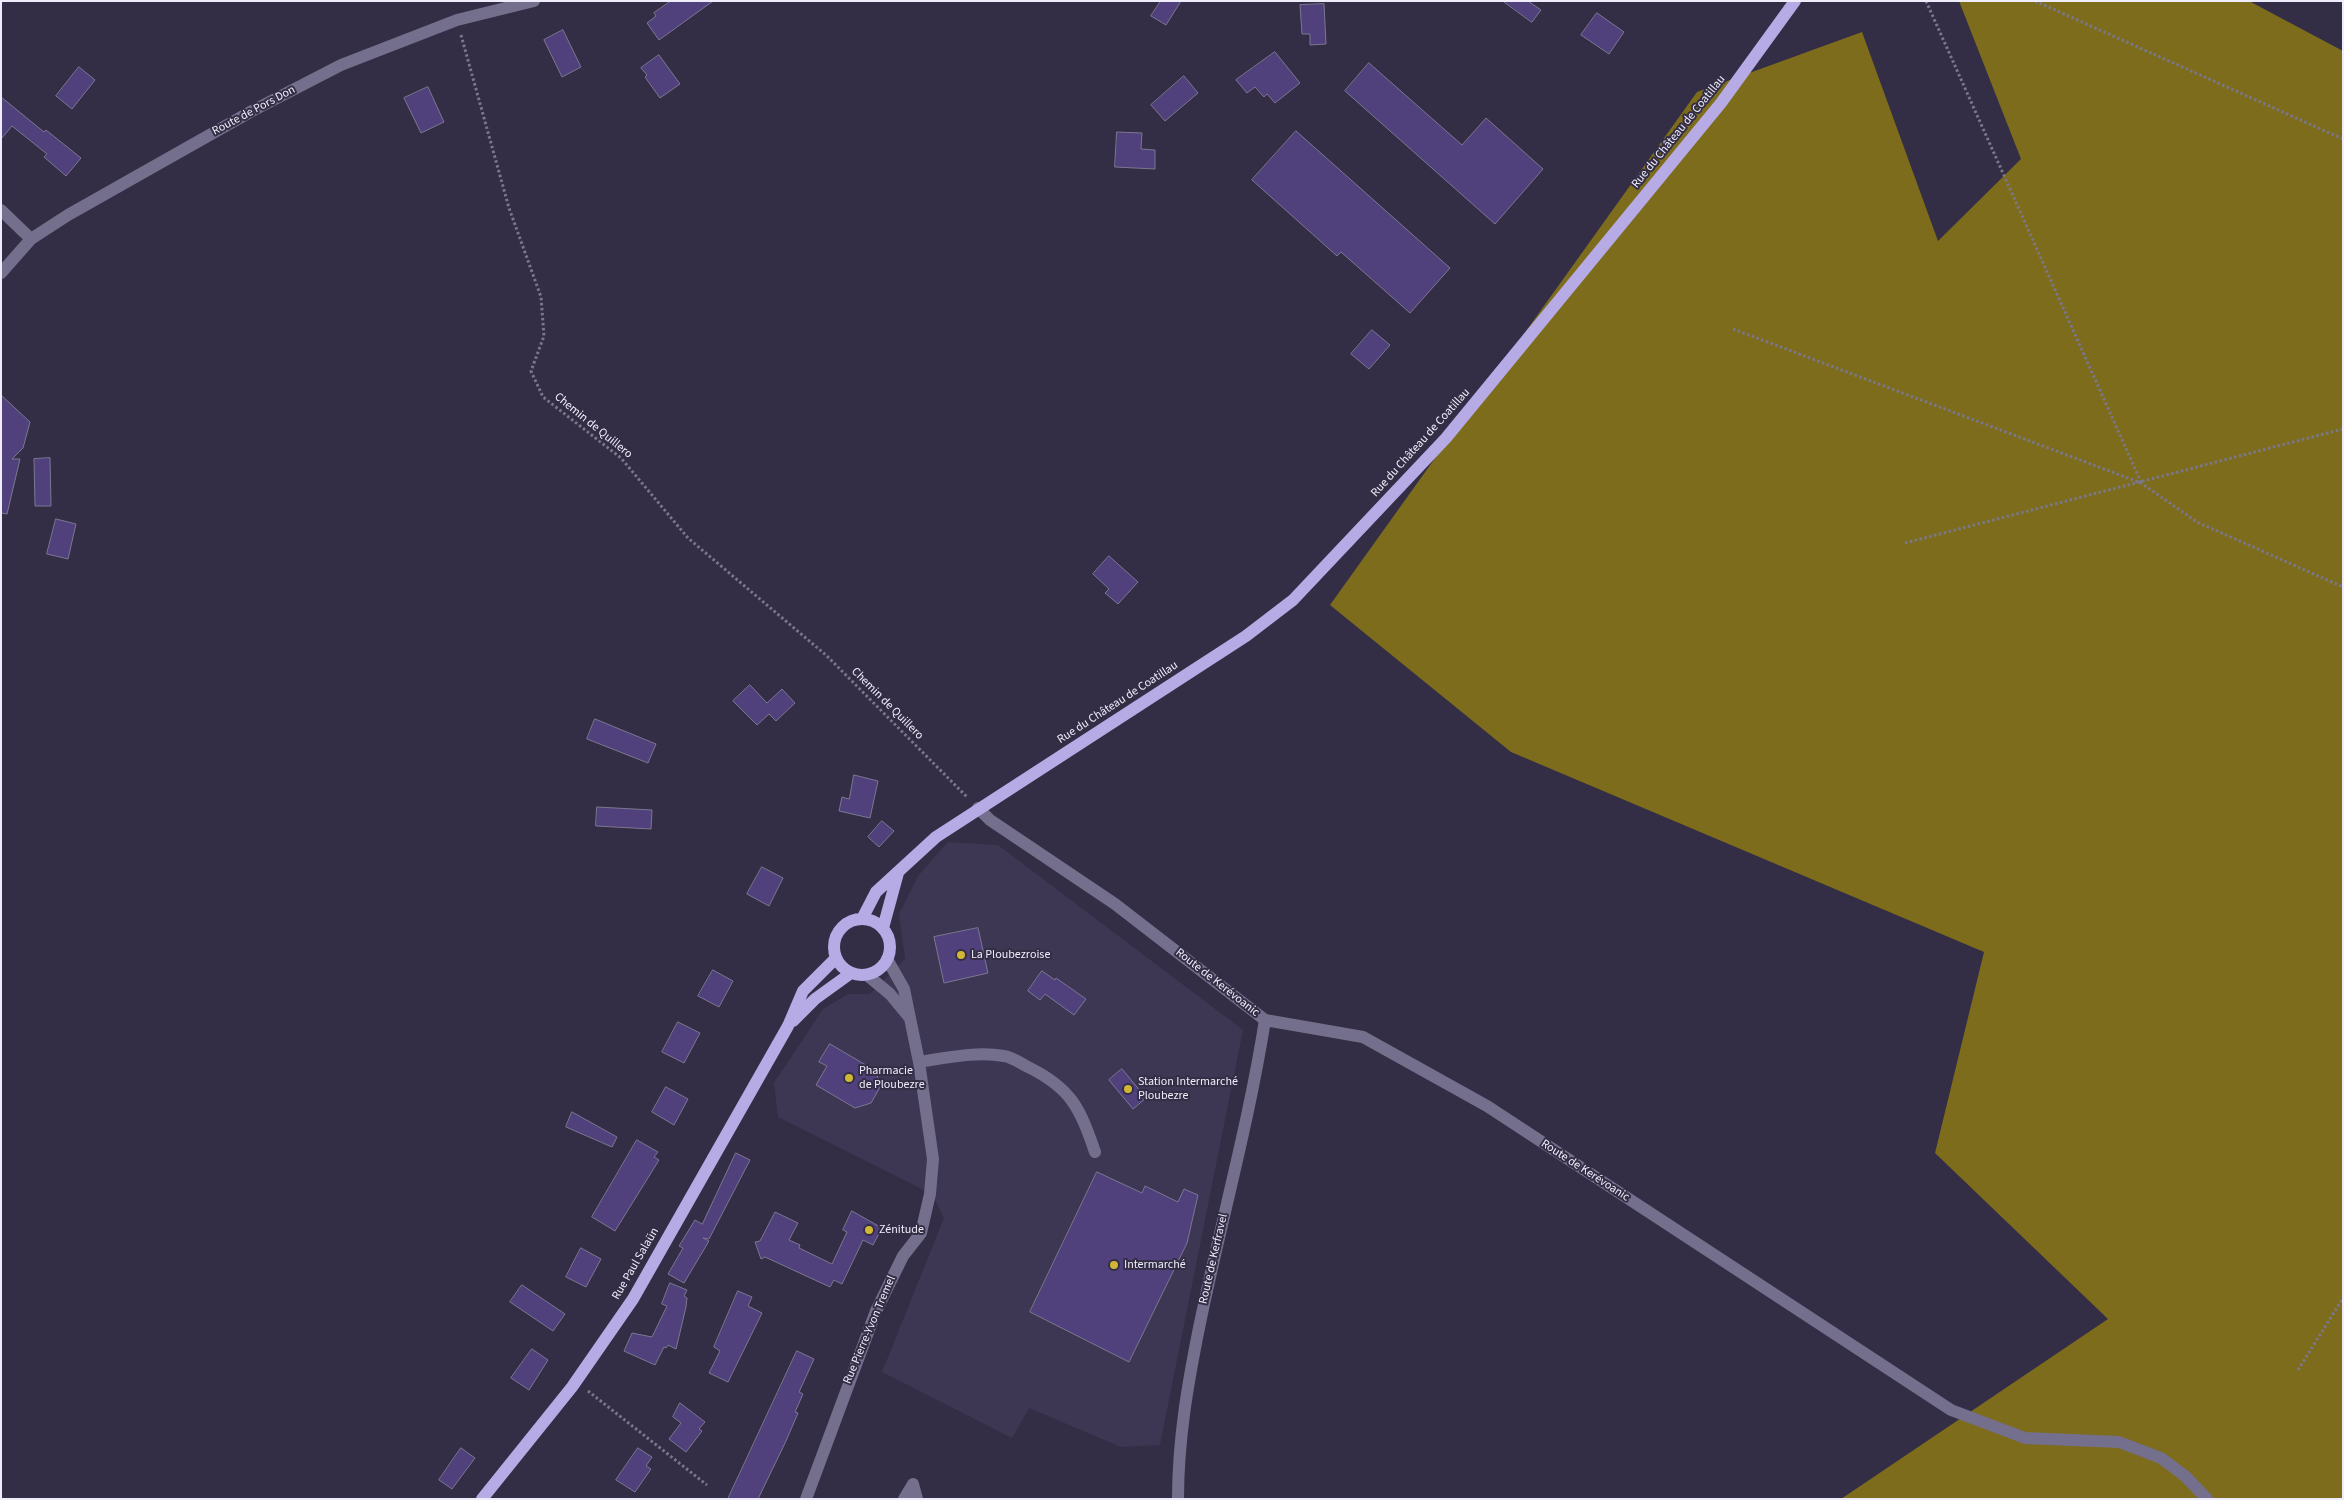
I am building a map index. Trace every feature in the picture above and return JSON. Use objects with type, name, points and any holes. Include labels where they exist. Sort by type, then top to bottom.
[{"type":"main road","name":"Rue du Château de Coatillau","points":[[978,808],[1099,733],[1222,652],[1293,600],[1446,438],[1520,351],[1721,103],[1795,1]]},
{"type":"main road","points":[[862,919],[876,892],[936,837],[978,808]]},
{"type":"main road","points":[[883,928],[899,870]]},
{"type":"main road","points":[[862,919],[873,922],[883,928],[888,938],[890,949],[887,959],[879,970],[867,975],[851,973],[842,967],[836,958],[834,948],[836,937],[842,927],[851,921],[862,919]]},
{"type":"main road","name":"Rue Paul Salaün","points":[[482,1499],[576,1382],[633,1298],[788,1026],[803,990],[836,958]]},
{"type":"main road","name":"Rue Paul Salaün","points":[[788,1026],[815,999],[851,973]]},
{"type":"street","name":"Route de Pors Don","points":[[1,274],[31,239],[68,215],[252,110],[341,65],[456,20],[534,1]]},
{"type":"street","points":[[1,210],[31,239]]},
{"type":"street","name":"Route de Kerévoanic","points":[[978,808],[990,820],[1115,904],[1265,1020],[1363,1037],[1486,1106],[1952,1410],[2024,1438],[2119,1442],[2161,1458],[2185,1476],[2207,1499]]},
{"type":"street","name":"Rue Pierre-Yvon Tremel","points":[[806,1499],[876,1311],[903,1256],[921,1233],[930,1194],[933,1158],[919,1062],[904,989],[887,959]]},
{"type":"street","name":"Rue Pierre-Yvon Tremel","points":[[867,975],[890,994],[909,1017]]},
{"type":"street","name":"Route de Kerfravel","points":[[1178,1499],[1178,1457],[1184,1400],[1205,1297],[1256,1076],[1265,1020]]},
{"type":"street","points":[[919,1062],[983,1054],[1005,1056],[1035,1070],[1068,1093],[1084,1120],[1095,1152]]},
{"type":"street","points":[[904,1499],[913,1484],[917,1499]]},
{"type":"path","points":[[1926,1],[2141,483]]},
{"type":"path","points":[[2035,1],[2343,139]]},
{"type":"path","name":"Chemin de Quillero","points":[[456,20],[509,208],[541,297],[544,336],[531,371],[543,397],[622,458],[688,538],[827,656],[978,808]]},
{"type":"path","points":[[1734,329],[2141,483],[2197,522],[2343,587]]},
{"type":"path","points":[[1905,543],[2141,483],[2343,428]]},
{"type":"path","points":[[2298,1370],[2343,1298]]},
{"type":"path","points":[[576,1382],[707,1485]]},
{"type":"shaded area","points":[[1959,1],[2249,1],[2343,51],[2343,1499],[1841,1499],[2108,1319],[1935,1153],[1984,952],[1511,752],[1330,605],[1697,92],[1862,32],[1938,241],[2021,159]]},
{"type":"shaded area","points":[[948,842],[998,845],[1243,1030],[1160,1445],[1121,1447],[1029,1408],[1012,1438],[882,1372],[944,1218],[932,1194],[778,1117],[774,1083],[823,1009],[848,994],[870,994],[905,959],[899,914],[918,876]]},
{"type":"building","points":[[671,1],[713,1],[659,40],[647,23],[656,16],[654,13]]},
{"type":"building","points":[[1161,1],[1181,1],[1166,25],[1151,16]]},
{"type":"building","points":[[1503,1],[1528,1],[1541,10],[1532,22]]},
{"type":"building","points":[[1324,4],[1326,44],[1310,45],[1310,34],[1302,34],[1300,5]]},
{"type":"building","points":[[1597,13],[1624,32],[1609,54],[1581,35]]},
{"type":"building","points":[[563,30],[581,67],[562,77],[544,40]]},
{"type":"building","points":[[1275,52],[1300,83],[1275,103],[1267,94],[1264,97],[1255,87],[1247,93],[1236,80]]},
{"type":"building","points":[[659,55],[680,84],[660,98],[641,68]]},
{"type":"building","points":[[1369,63],[1462,145],[1486,118],[1543,169],[1495,224],[1345,91]]},
{"type":"building","points":[[79,67],[95,80],[72,109],[56,96]]},
{"type":"building","points":[[1184,76],[1198,93],[1165,121],[1151,105]]},
{"type":"building","points":[[428,87],[444,122],[421,133],[404,98]]},
{"type":"building","points":[[1,97],[44,132],[46,130],[81,158],[66,176],[44,157],[47,154],[12,126],[1,139]]},
{"type":"building","points":[[1296,131],[1450,268],[1410,313],[1341,252],[1337,256],[1252,180]]},
{"type":"building","points":[[1117,132],[1142,133],[1141,149],[1155,150],[1155,169],[1115,167]]},
{"type":"building","points":[[1372,330],[1390,345],[1369,369],[1351,354]]},
{"type":"building","points":[[1,395],[30,422],[23,448],[12,459],[20,459],[7,514],[1,513]]},
{"type":"building","points":[[50,458],[51,506],[35,506],[34,459]]},
{"type":"building","points":[[56,519],[76,524],[68,559],[47,554]]},
{"type":"building","points":[[1109,556],[1138,582],[1118,604],[1105,593],[1109,589],[1093,574]]},
{"type":"building","points":[[750,685],[767,703],[782,689],[795,703],[776,721],[769,714],[757,725],[733,701]]},
{"type":"building","points":[[595,719],[656,744],[648,763],[587,739]]},
{"type":"building","points":[[854,775],[878,781],[870,818],[839,811],[842,797],[849,799]]},
{"type":"building","points":[[597,807],[652,810],[651,829],[596,826]]},
{"type":"building","points":[[882,821],[894,831],[879,847],[868,837]]},
{"type":"building","points":[[762,867],[783,878],[769,906],[747,894]]},
{"type":"building","name":"La Ploubezroise","points":[[978,928],[988,973],[944,983],[934,937]]},
{"type":"building","points":[[713,970],[733,981],[719,1007],[698,996]]},
{"type":"building","points":[[1042,971],[1055,980],[1056,978],[1086,999],[1074,1015],[1045,994],[1040,1000],[1028,991]]},
{"type":"building","points":[[678,1022],[700,1033],[684,1063],[662,1052]]},
{"type":"building","name":"Pharmacie de Ploubezre","points":[[830,1044],[876,1071],[880,1087],[871,1103],[855,1108],[816,1085],[827,1066],[819,1062]]},
{"type":"building","name":"Station Intermarché Ploubezre","points":[[1122,1069],[1146,1098],[1133,1109],[1109,1080]]},
{"type":"building","points":[[666,1087],[688,1099],[674,1125],[652,1112]]},
{"type":"building","points":[[572,1112],[617,1137],[612,1147],[566,1127]]},
{"type":"building","points":[[637,1140],[658,1152],[654,1157],[659,1160],[615,1231],[592,1217]]},
{"type":"building","points":[[736,1153],[750,1160],[709,1239],[703,1238],[709,1241],[684,1283],[668,1274],[683,1248],[679,1246],[695,1220],[702,1224]]},
{"type":"building","name":"Intermarché","points":[[1097,1172],[1142,1193],[1145,1186],[1178,1202],[1184,1189],[1198,1195],[1187,1243],[1129,1362],[1030,1312]]},
{"type":"building","points":[[852,1211],[882,1228],[873,1245],[863,1240],[842,1284],[834,1280],[830,1287],[765,1257],[761,1259],[755,1242],[760,1241],[775,1212],[798,1223],[789,1240],[800,1245],[799,1248],[832,1264],[847,1232],[843,1230]]},
{"type":"building","points":[[581,1248],[601,1259],[586,1287],[566,1277]]},
{"type":"building","points":[[670,1283],[687,1290],[684,1296],[687,1298],[686,1307],[676,1349],[668,1345],[666,1348],[664,1347],[655,1365],[624,1351],[632,1333],[652,1337],[667,1306],[662,1304]]},
{"type":"building","points":[[522,1285],[565,1314],[553,1331],[510,1302]]},
{"type":"building","points":[[738,1291],[752,1297],[748,1306],[762,1313],[728,1382],[709,1373],[720,1351],[714,1347]]},
{"type":"building","points":[[532,1349],[548,1360],[529,1390],[511,1378]]},
{"type":"building","points":[[797,1351],[814,1359],[799,1392],[803,1394],[795,1412],[798,1413],[786,1441],[758,1499],[728,1499]]},
{"type":"building","points":[[680,1403],[705,1422],[699,1429],[702,1431],[686,1452],[669,1439],[681,1423],[673,1417]]},
{"type":"building","points":[[461,1448],[475,1458],[452,1489],[439,1480]]},
{"type":"building","points":[[638,1448],[652,1457],[646,1466],[651,1469],[635,1492],[616,1480]]},
{"type":"place","name":"La Ploubezroise","points":[[961,955]]},
{"type":"place","name":"Pharmacie de Ploubezre","points":[[849,1078]]},
{"type":"place","name":"Station Intermarché Ploubezre","points":[[1128,1089]]},
{"type":"place","name":"Zénitude","points":[[869,1230]]},
{"type":"place","name":"Intermarché","points":[[1114,1265]]}]
